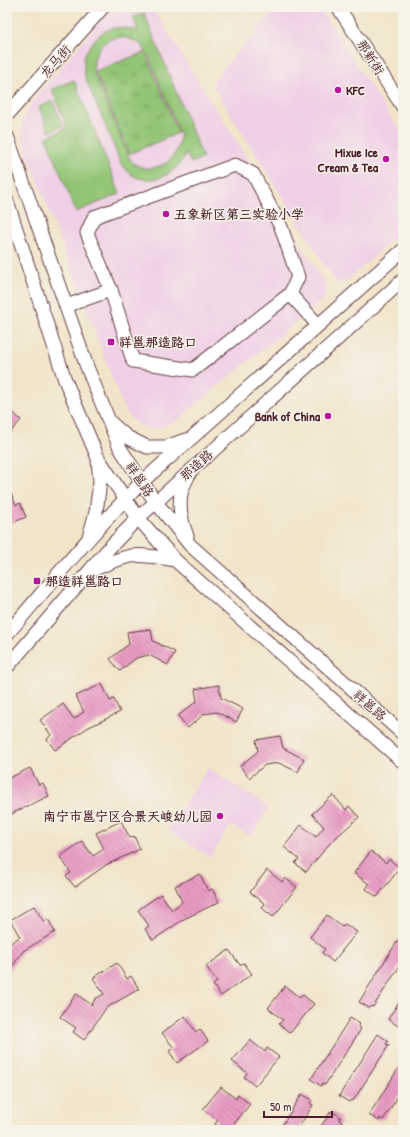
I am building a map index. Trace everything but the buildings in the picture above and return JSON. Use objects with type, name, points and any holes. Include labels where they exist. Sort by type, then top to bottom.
[{"type":"street","name":"龙马街","points":[[7,115],[103,7]]},
{"type":"street","name":"那新街","points":[[338,7],[403,107]]},
{"type":"street","name":"祥邕路","points":[[7,136],[87,367],[108,421],[120,448],[142,482],[190,545],[403,734]]},
{"type":"street","points":[[235,165],[253,174],[281,227],[298,277],[290,294],[193,370],[132,362],[111,290],[87,233],[94,217],[235,165]]},
{"type":"street","name":"祥邕路","points":[[7,200],[65,380],[98,458],[138,518],[175,560],[403,762]]},
{"type":"street","name":"那造路","points":[[7,634],[88,540],[142,482],[403,250]]},
{"type":"street","name":"那造路","points":[[7,667],[110,547],[155,501],[403,280]]},
{"type":"street","points":[[66,306],[111,290]]},
{"type":"street","points":[[290,294],[318,325]]},
{"type":"street","points":[[108,421],[127,437],[147,447],[166,447],[193,437]]},
{"type":"street","points":[[88,540],[96,512],[100,482],[98,458]]},
{"type":"street","points":[[190,545],[182,526],[180,507],[182,489],[191,469]]},
{"type":"street","points":[[89,571],[110,562],[133,556],[175,560]]},
{"type":"shaded area","name":"五象新区第三实验小学","points":[[112,7],[152,7],[326,287],[323,299],[176,421],[161,427],[150,429],[138,425],[130,417],[123,406],[24,145],[22,135],[22,126],[26,113],[32,102]]},
{"type":"shaded area","points":[[277,7],[319,7],[403,136],[403,229],[347,281],[339,283],[335,281],[214,88],[213,84],[216,77]]},
{"type":"shaded area","name":"南宁市邕宁区合景天峻幼儿园","points":[[208,768],[269,808],[251,837],[231,825],[210,857],[168,830]]},
{"type":"green space","points":[[144,13],[203,158],[191,163],[186,153],[183,159],[173,170],[153,179],[138,178],[121,164],[85,77],[84,70],[84,58],[86,52],[93,42],[103,33],[113,28],[125,28],[138,31],[133,17]],"holes":[[[113,38],[126,38],[138,42],[144,48],[180,134],[178,147],[169,161],[152,168],[140,167],[131,160],[94,73],[94,62],[99,48],[106,41]]]},
{"type":"green space","points":[[145,52],[178,133],[129,154],[95,71]]},
{"type":"green space","points":[[74,80],[120,194],[76,212],[46,137],[67,128],[52,89]]},
{"type":"green space","points":[[53,101],[63,126],[49,132],[39,107]]},
{"type":"place","name":"KFC","points":[[338,90]]},
{"type":"place","name":"Mixue Ice Cream & Tea","points":[[386,159]]},
{"type":"place","name":"五象新区第三实验小学","points":[[166,214]]},
{"type":"place","name":"祥邕那造路口","points":[[111,342]]},
{"type":"place","name":"Bank of China","points":[[328,416]]},
{"type":"place","name":"那造祥邕路口","points":[[37,581]]},
{"type":"place","name":"南宁市邕宁区合景天峻幼儿园","points":[[220,816]]}]
